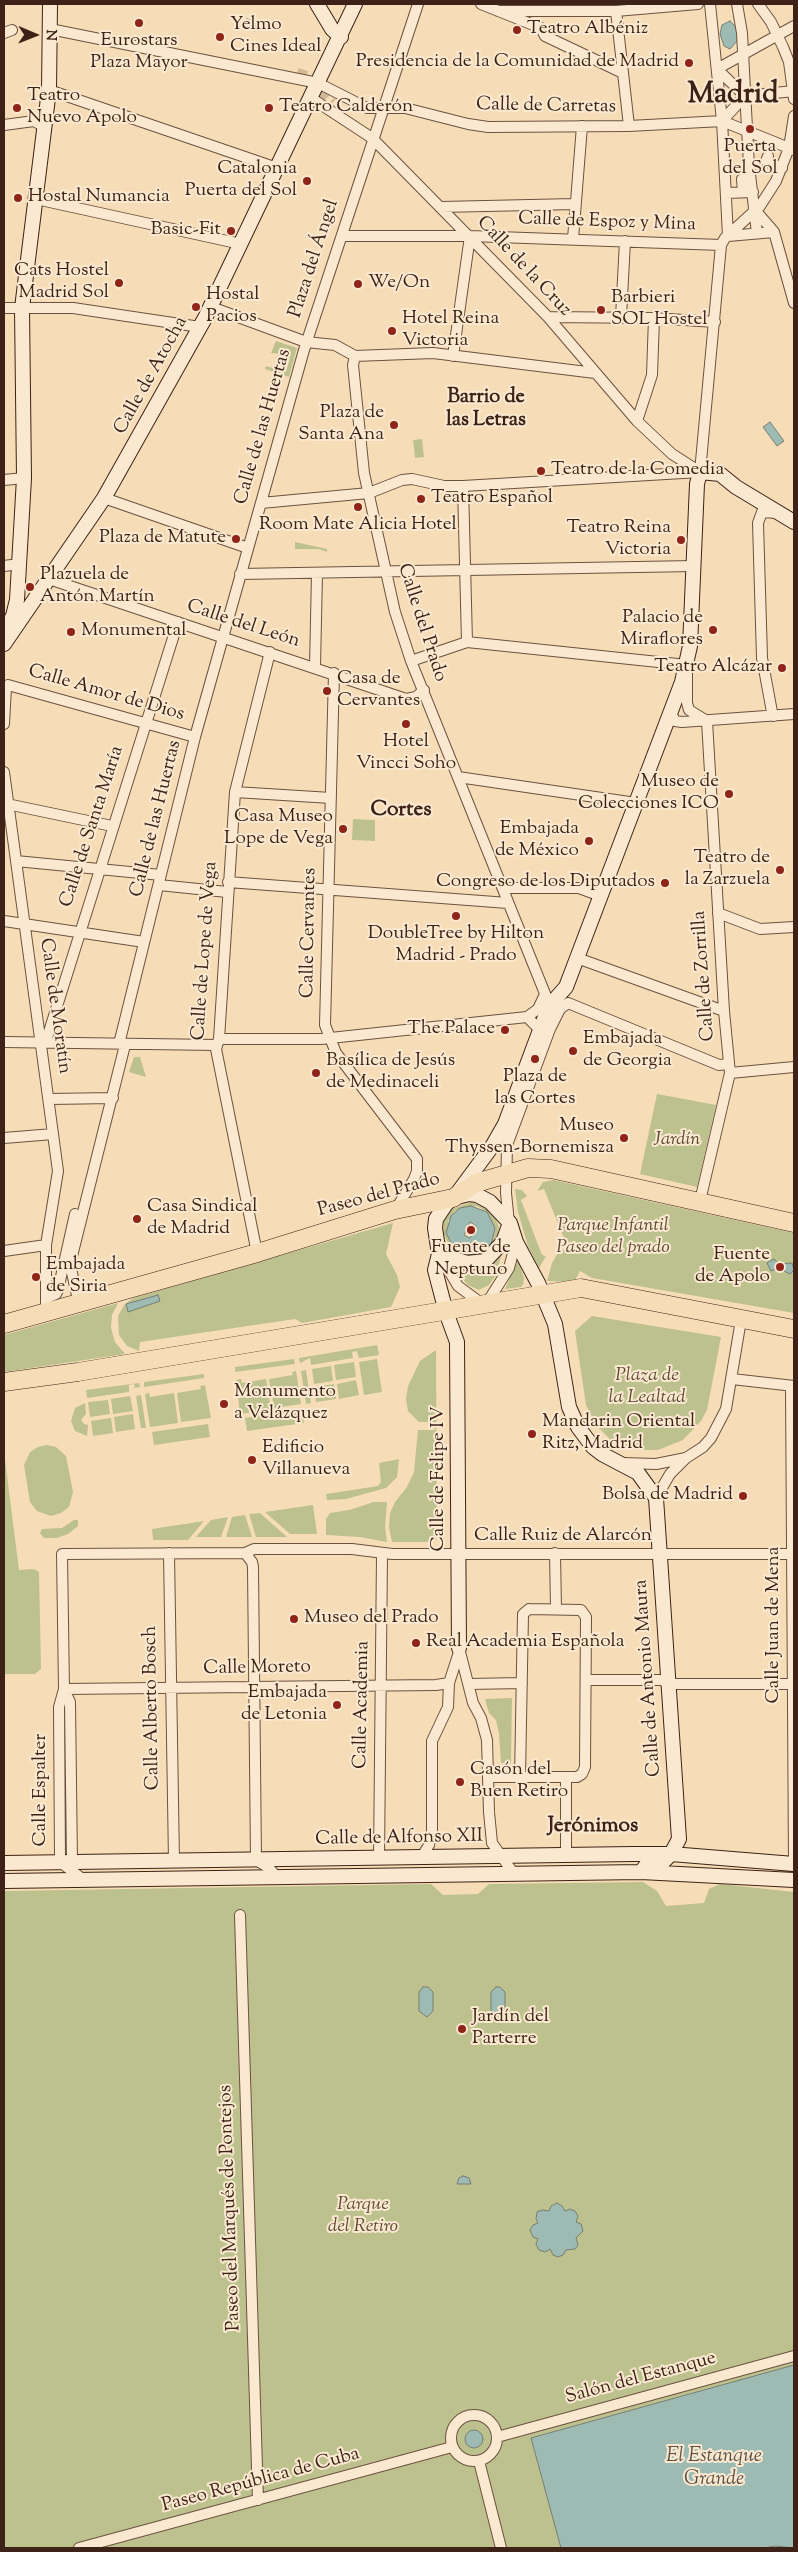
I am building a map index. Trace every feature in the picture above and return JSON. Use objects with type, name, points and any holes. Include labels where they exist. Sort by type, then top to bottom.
[{"type":"highway","name":"Paseo del Prado","points":[[4,1324],[48,1304],[79,1304],[257,1253],[395,1210],[453,1198],[476,1183],[507,1172],[528,1168],[551,1169],[794,1223]]},
{"type":"highway","points":[[4,1382],[78,1372],[586,1288],[794,1329]]},
{"type":"street","points":[[4,631],[14,613],[19,564],[24,478],[22,308],[49,90],[50,4]]},
{"type":"street","points":[[317,4],[333,31],[341,37]]},
{"type":"street","name":"Plaza del Ángel","points":[[355,356],[335,345],[306,342],[342,236],[381,108],[418,4]]},
{"type":"street","points":[[481,4],[541,28],[545,36],[623,73]]},
{"type":"street","points":[[498,10],[561,7],[616,10],[698,4]]},
{"type":"street","points":[[710,4],[722,121],[728,236]]},
{"type":"street","points":[[737,4],[743,54],[748,192]]},
{"type":"street","points":[[758,4],[778,34],[789,62],[794,99]]},
{"type":"street","name":"Calle de Atocha","points":[[4,644],[104,498],[211,307],[353,9]]},
{"type":"street","points":[[616,10],[629,126]]},
{"type":"street","points":[[717,69],[791,28]]},
{"type":"street","name":"Calle de Carretas","points":[[50,29],[318,83],[364,107],[405,108],[488,127],[629,126],[722,121]]},
{"type":"street","points":[[717,69],[745,96]]},
{"type":"street","points":[[49,90],[277,168]]},
{"type":"street","points":[[722,121],[745,96],[794,92]]},
{"type":"street","name":"Calle de la Cruz","points":[[311,98],[372,138],[548,317],[637,421],[672,454],[700,472]]},
{"type":"street","points":[[332,103],[367,126],[372,138]]},
{"type":"street","points":[[4,125],[34,121],[45,127]]},
{"type":"street","points":[[722,121],[792,149]]},
{"type":"street","points":[[707,721],[689,710],[687,703],[687,665],[694,566],[697,484],[700,472],[721,245],[768,194],[780,167],[792,149],[792,122]]},
{"type":"street","points":[[572,239],[582,126]]},
{"type":"street","points":[[768,156],[766,160],[780,167]]},
{"type":"street","points":[[742,180],[755,210],[757,233]]},
{"type":"street","points":[[726,193],[748,192]]},
{"type":"street","points":[[36,198],[241,244]]},
{"type":"street","points":[[441,207],[575,204]]},
{"type":"street","points":[[755,210],[775,234],[791,277],[794,303]]},
{"type":"street","points":[[728,236],[757,233],[775,234]]},
{"type":"street","name":"Calle de Espoz y Mina","points":[[342,236],[470,236],[721,245]]},
{"type":"street","points":[[454,356],[470,236]]},
{"type":"street","points":[[621,317],[625,241]]},
{"type":"street","points":[[211,307],[306,342]]},
{"type":"street","points":[[4,308],[73,308],[200,327]]},
{"type":"street","points":[[548,317],[621,317],[715,322]]},
{"type":"street","points":[[637,421],[652,375],[654,318]]},
{"type":"street","name":"Calle de las Huertas","points":[[79,1304],[70,1264],[113,1098],[122,1044],[144,942],[223,636],[306,342]]},
{"type":"street","points":[[355,356],[417,355],[425,353],[595,373]]},
{"type":"street","name":"Calle del Prado","points":[[355,356],[353,365],[364,473],[384,570],[395,612],[411,661],[503,888]]},
{"type":"street","points":[[260,503],[369,493],[402,480],[444,486],[463,486],[700,472],[716,473],[794,522]]},
{"type":"street","points":[[4,480],[24,478]]},
{"type":"street","points":[[463,486],[467,642]]},
{"type":"street","points":[[104,498],[248,548]]},
{"type":"street","points":[[774,716],[762,658],[758,523],[760,514],[766,511],[780,514]]},
{"type":"street","points":[[4,566],[19,564]]},
{"type":"street","points":[[240,574],[694,566]]},
{"type":"street","points":[[315,667],[317,573]]},
{"type":"street","name":"Calle del León","points":[[49,579],[334,673],[406,699],[416,697],[424,690]]},
{"type":"street","name":"Calle de Santa María","points":[[42,1042],[47,1038],[78,932],[178,622]]},
{"type":"street","points":[[411,661],[467,642],[687,665]]},
{"type":"street","name":"Calle de Lope de Vega","points":[[257,1253],[216,1053],[235,792],[270,652]]},
{"type":"street","points":[[568,1004],[566,987],[671,713],[687,665]]},
{"type":"street","name":"Calle Cervantes","points":[[334,673],[325,1026],[336,1053],[417,1159],[418,1164],[414,1179],[395,1210]]},
{"type":"street","points":[[4,724],[5,685]]},
{"type":"street","name":"Calle Amor de Dios","points":[[5,685],[196,737]]},
{"type":"street","points":[[671,713],[675,722],[794,714]]},
{"type":"street","name":"Calle de Zorrilla","points":[[700,1201],[729,1069],[707,721]]},
{"type":"street","name":"Calle de Moratín","points":[[4,772],[50,1099],[58,1171],[46,1245],[48,1304]]},
{"type":"street","points":[[458,777],[636,803]]},
{"type":"street","points":[[235,792],[331,798]]},
{"type":"street","points":[[7,804],[112,826]]},
{"type":"street","points":[[16,861],[98,869],[160,880],[228,887],[328,889],[508,903]]},
{"type":"street","points":[[601,896],[578,888],[503,888],[547,999],[545,1029],[507,1145],[506,1193],[510,1223],[516,1242],[555,1324],[562,1375],[572,1418],[593,1447],[638,1474],[656,1498],[670,1474],[686,1458],[703,1447],[717,1430],[726,1410],[741,1320]]},
{"type":"street","points":[[718,913],[760,929],[794,927]]},
{"type":"street","points":[[4,921],[144,942]]},
{"type":"street","points":[[577,958],[724,1011]]},
{"type":"street","points":[[4,1042],[122,1044],[329,1038],[527,1018],[538,1010],[547,999],[566,987]]},
{"type":"street","points":[[516,1242],[509,1268],[486,1306],[458,1286],[439,1254],[435,1234],[436,1219],[440,1211],[453,1198],[493,1145],[505,1124],[545,1029],[560,1009],[568,1004]]},
{"type":"street","points":[[568,1004],[729,1069],[794,1067]]},
{"type":"street","points":[[527,1018],[545,1029]]},
{"type":"street","points":[[50,1099],[113,1098]]},
{"type":"street","points":[[4,1138],[53,1134]]},
{"type":"street","points":[[453,1198],[461,1195],[477,1195],[490,1202],[510,1223]]},
{"type":"street","points":[[48,1304],[58,1290],[75,1214]]},
{"type":"street","points":[[439,1254],[467,1263],[484,1260],[503,1242],[510,1223]]},
{"type":"street","points":[[4,1251],[46,1245]]},
{"type":"street","name":"Calle de Felipe IV","points":[[421,1858],[429,1845],[432,1831],[432,1741],[448,1707],[449,1683],[456,1665],[459,1648],[457,1342],[446,1312],[435,1270],[439,1254]]},
{"type":"street","points":[[732,1379],[793,1386]]},
{"type":"street","name":"Calle Juan de Mena","points":[[793,1386],[794,1864]]},
{"type":"street","points":[[618,1463],[656,1464],[686,1458]]},
{"type":"street","name":"Calle de Antonio Maura","points":[[656,1498],[679,1839],[671,1854]]},
{"type":"street","name":"Calle Ruiz de Alarcón","points":[[62,1554],[245,1553],[254,1549],[352,1549],[382,1554],[793,1554]]},
{"type":"street","name":"Calle Alberto Bosch","points":[[169,1553],[174,1862]]},
{"type":"street","points":[[245,1553],[252,1562],[253,1567],[256,1860],[270,1868],[277,1877]]},
{"type":"street","points":[[555,1553],[556,1609]]},
{"type":"street","name":"Calle Espalter","points":[[62,1554],[64,1689],[70,1702],[66,1862],[84,1880]]},
{"type":"street","name":"Calle Academia","points":[[379,1858],[382,1554]]},
{"type":"street","points":[[488,1777],[520,1777],[566,1777],[577,1777],[582,1774],[585,1767],[587,1680],[586,1617],[581,1610],[529,1609],[523,1614],[520,1777]]},
{"type":"street","name":"Calle de Felipe IV","points":[[459,1648],[473,1703],[481,1718],[487,1740],[491,1838],[499,1856],[514,1874]]},
{"type":"street","points":[[587,1680],[794,1684]]},
{"type":"street","name":"Calle Moreto","points":[[64,1689],[436,1686],[449,1683]]},
{"type":"street","points":[[469,1684],[522,1684]]},
{"type":"street","points":[[566,1777],[566,1854]]},
{"type":"street","points":[[641,1872],[647,1864],[660,1864],[671,1854]]},
{"type":"street","name":"Calle de Alfonso XII","points":[[4,1863],[671,1854],[794,1864]]},
{"type":"street","points":[[340,1876],[346,1868],[356,1868],[379,1858]]},
{"type":"street","points":[[136,1879],[139,1870],[154,1870],[174,1862]]},
{"type":"street","name":"Calle de Alfonso XII","points":[[4,1881],[641,1872],[794,1880]]},
{"type":"street","name":"Paseo del Marqués de Pontejos","points":[[240,1915],[258,2500]]},
{"type":"street","name":"Salón del Estanque","points":[[497,2437],[794,2356]]},
{"type":"street","points":[[470,2415],[486,2418],[492,2423],[497,2437],[492,2452],[479,2461],[464,2460],[452,2448],[450,2441],[453,2427],[463,2417],[470,2415]]},
{"type":"street","name":"Paseo República de Cuba","points":[[79,2548],[452,2448]]},
{"type":"street","points":[[479,2461],[501,2548]]},
{"type":"green space","points":[[276,341],[297,348],[289,377],[265,369],[266,366],[286,372],[290,358],[284,354],[271,353]]},
{"type":"green space","points":[[422,439],[424,457],[415,458],[413,440]]},
{"type":"green space","points":[[295,542],[327,549],[327,552],[319,549],[295,549]]},
{"type":"green space","points":[[353,819],[375,820],[375,841],[352,840]]},
{"type":"green space","points":[[134,1057],[140,1057],[146,1077],[129,1072]]},
{"type":"green space","name":"Jardín","points":[[657,1094],[716,1105],[697,1187],[640,1174]]},
{"type":"green space","name":"Parque Infantil Paseo del prado","points":[[553,1180],[794,1233],[794,1313],[592,1278],[580,1271],[574,1282],[547,1281],[552,1263],[559,1251],[568,1248],[544,1189],[537,1191],[543,1182]]},
{"type":"green space","points":[[515,1189],[522,1190],[527,1196],[521,1200],[542,1255],[546,1256],[539,1268],[528,1246],[518,1212]]},
{"type":"green space","points":[[471,1202],[484,1206],[494,1215],[499,1227],[497,1241],[489,1252],[470,1259],[452,1251],[443,1233],[444,1220],[452,1209]],"holes":[[[477,1206],[487,1212],[493,1239],[482,1252],[464,1254],[454,1248],[448,1221],[455,1211]]]},
{"type":"green space","points":[[393,1223],[386,1254],[397,1275],[400,1287],[391,1307],[302,1323],[295,1319],[140,1342],[139,1351],[127,1346],[119,1335],[118,1316],[124,1305],[133,1298]]},
{"type":"green space","points":[[502,1253],[496,1275],[489,1285],[479,1290],[468,1285],[456,1272],[456,1268],[467,1269],[492,1263]]},
{"type":"green space","points":[[518,1260],[524,1278],[523,1285],[521,1287],[505,1289]]},
{"type":"green space","points":[[118,1303],[112,1315],[111,1328],[115,1342],[125,1354],[4,1372],[4,1335]]},
{"type":"green space","name":"Plaza de la Lealtad","points":[[592,1316],[721,1337],[707,1410],[701,1421],[683,1440],[658,1450],[635,1450],[610,1439],[596,1425],[586,1405],[575,1331]]},
{"type":"green space","points":[[377,1345],[379,1355],[359,1358],[357,1351],[352,1352],[353,1358],[311,1365],[310,1358],[300,1363],[299,1358]]},
{"type":"green space","points":[[436,1350],[437,1539],[432,1542],[392,1542],[389,1527],[390,1513],[395,1502],[407,1487],[414,1472],[418,1430],[435,1430],[434,1422],[419,1422],[408,1411],[406,1399],[408,1386],[420,1361]]},
{"type":"green space","points":[[294,1359],[295,1364],[235,1372],[235,1367]]},
{"type":"green space","points":[[377,1359],[382,1392],[364,1395],[359,1362]]},
{"type":"green space","points":[[354,1362],[356,1377],[336,1380],[334,1365]]},
{"type":"green space","points":[[331,1366],[333,1381],[314,1384],[312,1369]]},
{"type":"green space","points":[[306,1370],[311,1403],[306,1404],[301,1371]]},
{"type":"green space","points":[[296,1371],[301,1404],[274,1408],[269,1379],[293,1375],[292,1372]]},
{"type":"green space","points":[[204,1374],[204,1378],[144,1387],[144,1382]]},
{"type":"green space","points":[[241,1379],[242,1383],[266,1379],[271,1409],[240,1414],[236,1380]]},
{"type":"green space","points":[[356,1380],[359,1395],[339,1399],[337,1384]]},
{"type":"green space","points":[[139,1383],[140,1387],[135,1388],[134,1384],[129,1385],[129,1392],[87,1398],[86,1390]]},
{"type":"green space","points":[[334,1384],[336,1399],[316,1402],[314,1387]]},
{"type":"green space","points":[[205,1385],[211,1418],[181,1422],[177,1393],[201,1389],[200,1386]]},
{"type":"green space","points":[[149,1393],[150,1397],[174,1393],[178,1423],[150,1427],[145,1394]]},
{"type":"green space","points":[[141,1395],[146,1428],[141,1428],[136,1396]]},
{"type":"green space","points":[[130,1396],[133,1411],[113,1414],[111,1399]]},
{"type":"green space","points":[[108,1400],[110,1414],[90,1417],[88,1402]]},
{"type":"green space","points":[[85,1403],[86,1414],[81,1420],[84,1424],[88,1425],[87,1436],[75,1431],[71,1421],[75,1408]]},
{"type":"green space","points":[[302,1409],[304,1423],[247,1431],[245,1418]]},
{"type":"green space","points":[[133,1414],[135,1429],[116,1432],[114,1417]]},
{"type":"green space","points":[[111,1418],[113,1433],[93,1436],[91,1421]]},
{"type":"green space","points":[[208,1424],[210,1437],[154,1445],[152,1432]]},
{"type":"green space","points":[[47,1445],[56,1447],[66,1456],[73,1492],[69,1507],[61,1513],[51,1516],[37,1511],[30,1502],[24,1465],[30,1452],[38,1447]]},
{"type":"green space","points":[[4,1452],[19,1570],[34,1569],[39,1572],[41,1669],[35,1674],[4,1674]]},
{"type":"green space","points":[[399,1459],[397,1477],[386,1488],[346,1499],[327,1500],[326,1494],[378,1486],[381,1482],[379,1463]]},
{"type":"green space","points":[[374,1502],[387,1502],[385,1527],[387,1542],[360,1537],[326,1535],[326,1519],[330,1513],[349,1510]]},
{"type":"green space","points":[[313,1505],[317,1534],[290,1534],[265,1512]]},
{"type":"green space","points":[[260,1513],[287,1537],[256,1537],[249,1514]]},
{"type":"green space","points":[[245,1515],[252,1537],[226,1537],[232,1517]]},
{"type":"green space","points":[[228,1517],[221,1537],[196,1537],[211,1520]]},
{"type":"green space","points":[[74,1520],[78,1520],[78,1526],[68,1534],[57,1538],[44,1538],[40,1533],[42,1529],[62,1528]]},
{"type":"green space","points":[[204,1521],[188,1540],[153,1540],[152,1529]]},
{"type":"green space","points":[[512,1698],[511,1763],[501,1763],[496,1720],[489,1713],[485,1699]]},
{"type":"green space","name":"Parque del Retiro","points":[[643,1882],[657,1891],[666,1906],[704,1903],[709,1889],[720,1884],[794,1892],[794,2548],[4,2548],[4,1891],[431,1884],[443,1895],[478,1894],[489,1884]]},
{"type":"water","points":[[247,19],[258,23],[255,31],[242,27]]},
{"type":"water","points":[[730,21],[737,28],[738,40],[730,49],[724,46],[720,34],[722,25]]},
{"type":"water","points":[[770,422],[784,441],[777,446],[763,427]]},
{"type":"water","points":[[471,1206],[487,1212],[495,1228],[491,1245],[482,1252],[470,1255],[454,1248],[446,1233],[451,1216],[460,1208]],"holes":[[[470,1222],[476,1226],[470,1238],[464,1235]]]},
{"type":"water","name":"Fuente de Apolo","points":[[774,1259],[779,1264],[792,1263],[794,1270],[790,1274],[778,1268],[771,1271],[767,1263]]},
{"type":"water","points":[[158,1295],[160,1301],[128,1312],[126,1304]]},
{"type":"water","points":[[423,1987],[428,1987],[433,1992],[433,2011],[427,2017],[419,2011],[419,1992]]},
{"type":"water","points":[[496,1987],[500,1987],[505,1992],[505,2011],[499,2016],[491,2011],[491,1992]]},
{"type":"water","points":[[463,2176],[469,2178],[471,2184],[457,2184],[459,2178]]},
{"type":"water","points":[[557,2203],[565,2211],[570,2209],[575,2211],[578,2216],[576,2222],[581,2224],[583,2231],[576,2238],[578,2245],[575,2249],[566,2250],[563,2255],[558,2257],[553,2255],[550,2249],[545,2252],[539,2250],[536,2244],[538,2239],[533,2237],[530,2230],[533,2225],[538,2223],[536,2219],[537,2212],[542,2210],[549,2211],[551,2206]]},
{"type":"water","name":"El Estanque Grande","points":[[794,2365],[794,2548],[775,2546],[764,2548],[561,2548],[531,2438]]},
{"type":"water","points":[[470,2430],[478,2430],[483,2435],[481,2446],[470,2448],[465,2443],[465,2435]]},
{"type":"tunnel","points":[[297,73],[307,76],[332,103]]},
{"type":"place","name":"Eurostars Plaza Mayor","points":[[139,23]]},
{"type":"place","name":"Teatro Albéniz","points":[[517,30]]},
{"type":"place","name":"Yelmo Cines Ideal","points":[[220,37]]},
{"type":"place","name":"Presidencia de la Comunidad de Madrid","points":[[689,63]]},
{"type":"place","name":"Teatro Nuevo Apolo","points":[[17,108]]},
{"type":"place","name":"Teatro Calderón","points":[[269,108]]},
{"type":"place","name":"Puerta del Sol","points":[[750,129]]},
{"type":"place","name":"Catalonia Puerta del Sol","points":[[307,181]]},
{"type":"place","name":"Hostal Numancia","points":[[18,198]]},
{"type":"place","name":"Basic-Fit","points":[[231,231]]},
{"type":"place","name":"Cats Hostel Madrid Sol","points":[[119,283]]},
{"type":"place","name":"We/On","points":[[358,284]]},
{"type":"place","name":"Hostal Pacios","points":[[196,307]]},
{"type":"place","name":"Barbieri SOL Hostel","points":[[601,310]]},
{"type":"place","name":"Hotel Reina Victoria","points":[[392,331]]},
{"type":"place","name":"Plaza de Santa Ana","points":[[394,425]]},
{"type":"place","name":"Teatro de la Comedia","points":[[541,471]]},
{"type":"place","name":"Teatro Español","points":[[421,499]]},
{"type":"place","name":"Room Mate Alicia Hotel","points":[[358,507]]},
{"type":"place","name":"Plaza de Matute","points":[[236,539]]},
{"type":"place","name":"Teatro Reina Victoria","points":[[681,540]]},
{"type":"place","name":"Plazuela de Antón Martín","points":[[30,587]]},
{"type":"place","name":"Palacio de Miraflores","points":[[713,630]]},
{"type":"place","name":"Monumental","points":[[71,632]]},
{"type":"place","name":"Teatro Alcázar","points":[[782,668]]},
{"type":"place","name":"Casa de Cervantes","points":[[327,691]]},
{"type":"place","name":"Hotel Vincci Soho","points":[[406,724]]},
{"type":"place","name":"Museo de Colecciones ICO","points":[[729,794]]},
{"type":"place","name":"Casa Museo Lope de Vega","points":[[343,829]]},
{"type":"place","name":"Embajada de México","points":[[589,841]]},
{"type":"place","name":"Teatro de la Zarzuela","points":[[780,870]]},
{"type":"place","name":"Congreso de los Diputados","points":[[665,883]]},
{"type":"place","name":"DoubleTree by Hilton Madrid - Prado","points":[[456,916]]},
{"type":"place","name":"The Palace","points":[[505,1030]]},
{"type":"place","name":"Embajada de Georgia","points":[[573,1051]]},
{"type":"place","name":"Plaza de las Cortes","points":[[535,1059]]},
{"type":"place","name":"Basílica de Jesús de Medinaceli","points":[[316,1073]]},
{"type":"place","name":"Museo Thyssen-Bornemisza","points":[[624,1138]]},
{"type":"place","name":"Casa Sindical de Madrid","points":[[137,1219]]},
{"type":"place","name":"Fuente de Neptuno","points":[[471,1230]]},
{"type":"place","name":"Fuente de Apolo","points":[[780,1267]]},
{"type":"place","name":"Embajada de Siria","points":[[36,1277]]},
{"type":"place","name":"Monumento a Velázquez","points":[[224,1404]]},
{"type":"place","name":"Mandarin Oriental Ritz, Madrid","points":[[532,1434]]},
{"type":"place","name":"Edificio Villanueva","points":[[252,1460]]},
{"type":"place","name":"Bolsa de Madrid","points":[[743,1496]]},
{"type":"place","name":"Museo del Prado","points":[[294,1619]]},
{"type":"place","name":"Real Academia Española","points":[[416,1643]]},
{"type":"place","name":"Embajada de Letonia","points":[[337,1705]]},
{"type":"place","name":"Casón del Buen Retiro","points":[[460,1782]]},
{"type":"place","name":"Jardín del Parterre","points":[[462,2029]]},
{"type":"district","name":"Madrid","points":[[733,97]]},
{"type":"district","name":"Barrio de las Letras","points":[[486,410]]},
{"type":"district","name":"Cortes","points":[[401,811]]},
{"type":"district","name":"Jerónimos","points":[[593,1827]]}]
